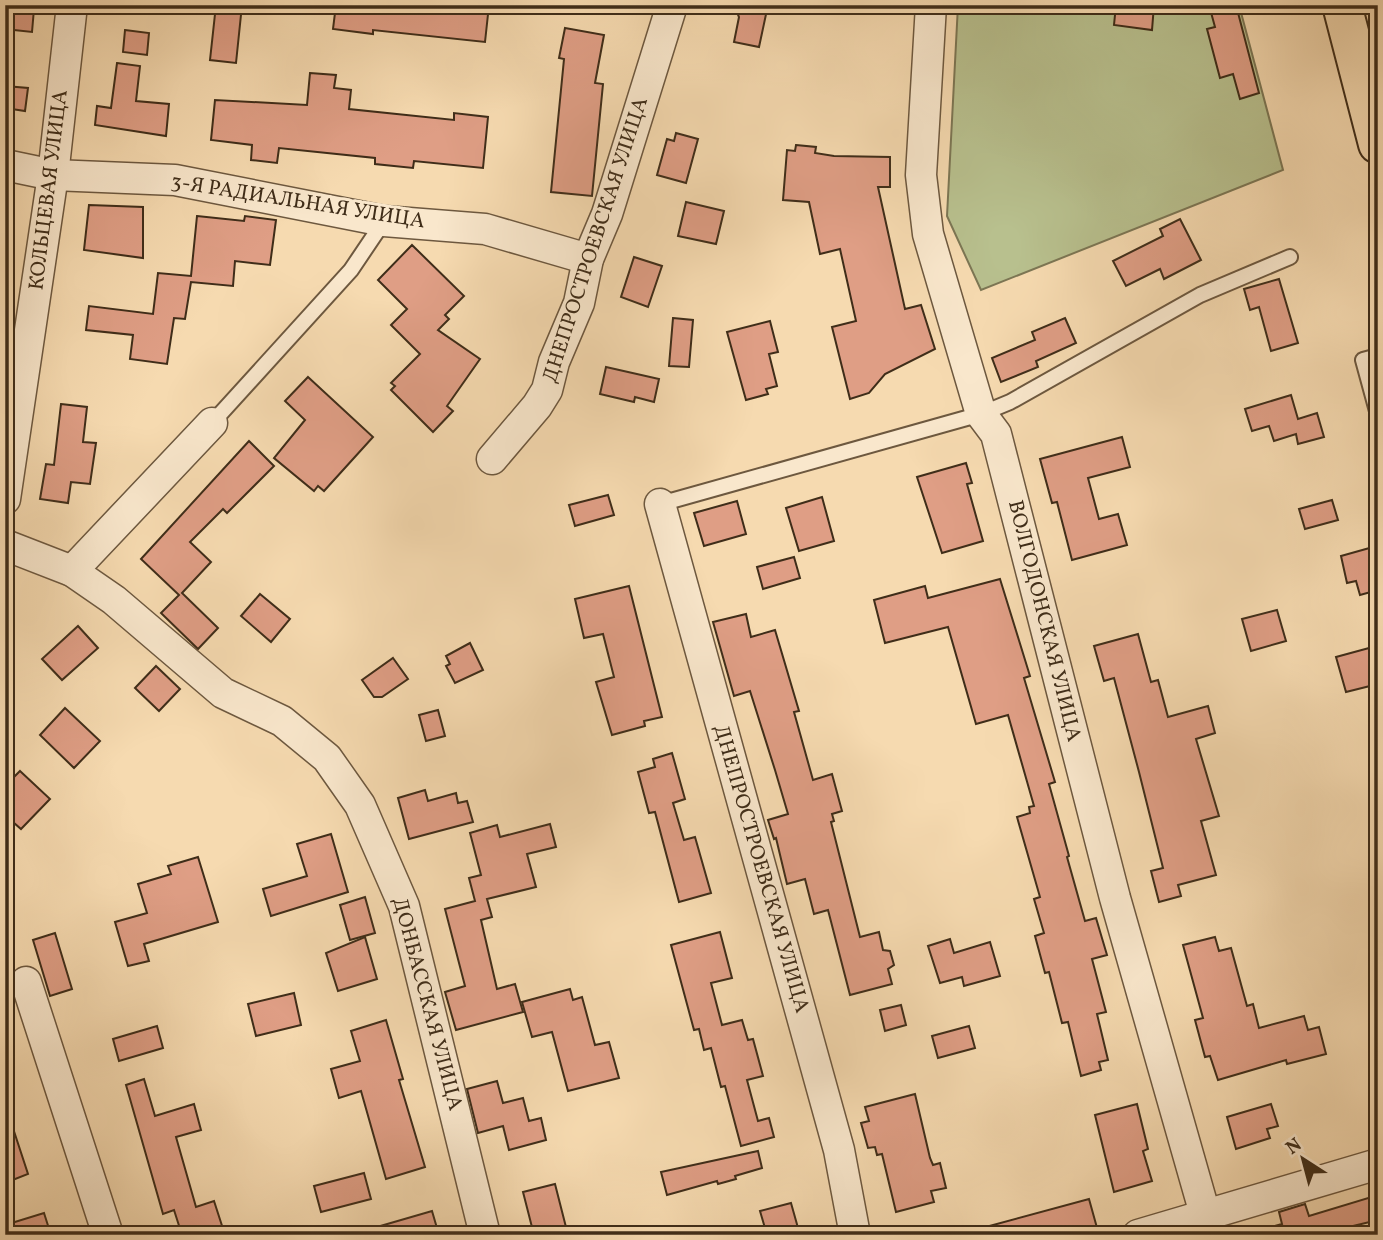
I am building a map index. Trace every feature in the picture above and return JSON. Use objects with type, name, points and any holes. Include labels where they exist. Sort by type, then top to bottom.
[{"type":"main road","points":[[1342,5],[1378,144]]},
{"type":"main road","points":[[1365,5],[1378,53]]},
{"type":"street","name":"КОЛЬЦЕВАЯ УЛИЦА","points":[[5,499],[53,175],[72,5]]},
{"type":"street","name":"ДНЕПРОСТРОЕВСКАЯ УЛИЦА","points":[[492,459],[537,406],[547,390],[554,362],[579,303],[588,259],[607,214],[672,5]]},
{"type":"street","name":"ВОЛГОДОНСКАЯ УЛИЦА","points":[[931,5],[921,175],[928,234],[981,415],[996,434],[1115,898],[1209,1225]]},
{"type":"street","name":"3-Я РАДИАЛЬНАЯ УЛИЦА","points":[[5,164],[53,175],[175,180],[384,220],[485,229],[588,259]]},
{"type":"street","points":[[72,571],[212,423]]},
{"type":"street","name":"ДНЕПРОСТРОЕВСКАЯ УЛИЦА","points":[[660,504],[839,1150],[855,1235]]},
{"type":"street","name":"ДОНБАССКАЯ УЛИЦА","points":[[5,545],[72,571],[114,600],[223,693],[282,721],[327,758],[360,804],[404,906],[485,1235]]},
{"type":"street","points":[[26,982],[108,1235]]},
{"type":"street","points":[[1138,1235],[1209,1225],[1378,1164]]},
{"type":"lane","points":[[212,423],[351,270],[384,220]]},
{"type":"lane","points":[[660,504],[981,415],[1010,402],[1200,295],[1290,257]]},
{"type":"lane","points":[[1378,356],[1363,360],[1378,415]]},
{"type":"green space","points":[[958,5],[1239,5],[1283,170],[981,290],[947,216]]},
{"type":"building","points":[[216,5],[242,5],[236,63],[210,60]]},
{"type":"building","points":[[336,5],[489,5],[485,42],[373,30],[373,34],[333,29]]},
{"type":"building","points":[[734,5],[768,5],[759,47],[734,42],[739,17]]},
{"type":"building","points":[[1116,5],[1154,5],[1152,30],[1114,25]]},
{"type":"building","points":[[1209,5],[1236,5],[1259,93],[1240,99],[1233,74],[1220,78],[1207,29],[1215,27]]},
{"type":"building","points":[[5,6],[34,9],[32,32],[5,29]]},
{"type":"building","points":[[565,28],[604,35],[595,83],[603,84],[592,196],[551,192],[564,59],[559,58]]},
{"type":"building","points":[[125,30],[149,33],[147,55],[123,52]]},
{"type":"building","points":[[117,63],[140,66],[136,101],[169,104],[166,136],[95,125],[97,106],[111,108]]},
{"type":"building","points":[[310,73],[336,75],[334,88],[351,90],[349,109],[454,120],[454,113],[488,117],[483,168],[414,161],[413,168],[375,164],[375,158],[279,148],[277,163],[251,160],[252,145],[211,140],[215,100],[307,105]]},
{"type":"building","points":[[5,86],[28,88],[25,111],[5,108]]},
{"type":"building","points":[[676,133],[698,139],[686,183],[657,175],[667,139],[674,141]]},
{"type":"building","points":[[796,145],[816,147],[815,153],[834,156],[890,157],[890,187],[878,187],[905,309],[921,305],[935,349],[885,374],[869,393],[850,399],[832,327],[856,321],[840,249],[820,254],[809,202],[783,200],[787,150],[795,151]]},
{"type":"building","points":[[686,202],[724,211],[716,244],[678,236]]},
{"type":"building","points":[[89,205],[143,207],[143,258],[84,250]]},
{"type":"building","points":[[197,216],[244,221],[245,216],[276,220],[270,265],[235,261],[233,286],[191,282],[185,319],[174,318],[167,364],[130,359],[133,335],[86,330],[89,306],[153,314],[158,273],[191,276]]},
{"type":"building","points":[[1180,219],[1201,260],[1164,279],[1160,269],[1126,286],[1113,261],[1163,236],[1160,229]]},
{"type":"building","points":[[412,245],[464,296],[445,315],[449,319],[438,330],[480,359],[447,406],[453,411],[433,432],[391,390],[395,386],[391,383],[420,354],[391,325],[407,309],[378,280]]},
{"type":"building","points":[[634,257],[662,266],[648,307],[621,297]]},
{"type":"building","points":[[1279,279],[1298,343],[1271,351],[1259,307],[1250,310],[1244,289]]},
{"type":"building","points":[[673,318],[693,320],[689,367],[669,366]]},
{"type":"building","points":[[1065,318],[1076,343],[1036,361],[1038,367],[1001,382],[992,358],[1035,340],[1032,332]]},
{"type":"building","points":[[770,321],[778,352],[769,354],[777,386],[766,389],[768,394],[746,400],[727,332]]},
{"type":"building","points":[[606,367],[659,379],[654,402],[635,397],[634,402],[600,394]]},
{"type":"building","points":[[308,377],[373,437],[324,491],[318,486],[314,491],[274,458],[305,420],[285,401]]},
{"type":"building","points":[[1291,395],[1298,419],[1317,413],[1324,437],[1298,444],[1296,434],[1274,441],[1269,426],[1252,431],[1245,409]]},
{"type":"building","points":[[61,404],[87,407],[83,442],[96,443],[90,484],[71,482],[68,503],[40,499],[46,464],[54,465]]},
{"type":"building","points":[[1122,437],[1130,467],[1088,478],[1099,519],[1118,514],[1127,545],[1072,560],[1057,502],[1052,503],[1040,459]]},
{"type":"building","points":[[249,441],[274,466],[227,513],[223,509],[190,542],[211,562],[182,593],[218,628],[198,649],[161,613],[179,595],[141,559]]},
{"type":"building","points":[[966,463],[972,483],[967,484],[983,541],[942,553],[917,477]]},
{"type":"building","points":[[608,495],[614,515],[575,526],[569,505]]},
{"type":"building","points":[[822,497],[834,541],[799,551],[786,508]]},
{"type":"building","points":[[1332,500],[1338,520],[1305,529],[1299,509]]},
{"type":"building","points":[[737,501],[746,534],[704,546],[694,513]]},
{"type":"building","points":[[1373,547],[1378,565],[1378,590],[1360,595],[1356,581],[1347,583],[1341,556]]},
{"type":"building","points":[[794,557],[800,578],[763,589],[757,567]]},
{"type":"building","points":[[1000,579],[1030,676],[1024,678],[1055,782],[1049,784],[1085,921],[1096,918],[1107,955],[1092,959],[1106,1012],[1097,1014],[1108,1060],[1099,1062],[1101,1070],[1081,1076],[1068,1022],[1062,1023],[1049,972],[1045,973],[1035,936],[1044,933],[1034,899],[1040,897],[1017,817],[1030,813],[1029,807],[1034,806],[1008,715],[976,724],[948,627],[885,643],[874,600],[925,586],[928,598]]},
{"type":"building","points":[[629,586],[662,717],[644,721],[645,726],[612,735],[596,682],[614,677],[603,634],[584,638],[575,599]]},
{"type":"building","points":[[260,594],[290,619],[271,642],[241,616]]},
{"type":"building","points":[[1277,610],[1286,641],[1251,651],[1242,619]]},
{"type":"building","points":[[746,614],[751,637],[775,630],[799,711],[794,712],[813,780],[832,774],[842,811],[832,814],[834,821],[831,822],[860,937],[879,932],[883,950],[890,951],[894,965],[888,969],[892,984],[850,995],[828,910],[814,914],[805,879],[787,884],[776,838],[774,839],[768,820],[788,814],[750,691],[734,696],[713,622]]},
{"type":"building","points":[[78,626],[98,648],[62,680],[42,659]]},
{"type":"building","points":[[1138,634],[1151,682],[1158,680],[1168,717],[1208,706],[1215,733],[1196,739],[1219,816],[1201,821],[1216,875],[1178,885],[1181,896],[1159,902],[1151,871],[1163,868],[1139,772],[1114,678],[1104,681],[1094,646]]},
{"type":"building","points":[[470,643],[483,670],[455,683],[446,666],[450,664],[446,656]]},
{"type":"building","points":[[1369,648],[1378,684],[1346,692],[1336,657]]},
{"type":"building","points":[[393,658],[408,679],[382,697],[374,697],[362,680]]},
{"type":"building","points":[[156,666],[180,689],[159,711],[135,688]]},
{"type":"building","points":[[65,708],[100,741],[74,768],[40,735]]},
{"type":"building","points":[[438,710],[445,736],[426,741],[419,715]]},
{"type":"building","points":[[672,753],[685,799],[673,803],[684,840],[695,837],[711,893],[679,902],[655,812],[649,813],[638,772],[655,767],[653,759]]},
{"type":"building","points":[[20,771],[50,799],[21,829],[5,815],[5,786]]},
{"type":"building","points":[[425,790],[428,801],[456,793],[458,803],[467,801],[473,822],[409,839],[398,798]]},
{"type":"building","points":[[550,824],[556,847],[527,854],[536,887],[487,899],[492,917],[481,920],[497,989],[515,984],[523,1012],[456,1030],[445,992],[465,986],[445,909],[475,901],[469,878],[481,875],[470,833],[497,825],[500,837]]},
{"type":"building","points":[[331,834],[348,892],[271,916],[263,889],[307,876],[297,844]]},
{"type":"building","points":[[198,857],[218,922],[144,944],[149,961],[128,966],[115,922],[147,913],[138,884],[171,874],[168,866]]},
{"type":"building","points":[[365,897],[375,933],[350,940],[340,905]]},
{"type":"building","points":[[720,932],[732,978],[711,983],[722,1025],[742,1020],[748,1040],[753,1039],[763,1076],[747,1080],[758,1121],[769,1118],[774,1137],[741,1146],[725,1086],[721,1087],[711,1048],[704,1050],[699,1029],[694,1030],[671,945]]},
{"type":"building","points":[[55,933],[72,989],[50,996],[33,940]]},
{"type":"building","points":[[365,937],[377,979],[338,991],[326,953]]},
{"type":"building","points":[[1215,937],[1219,951],[1231,948],[1247,1006],[1253,1004],[1259,1028],[1304,1016],[1308,1030],[1319,1027],[1326,1054],[1287,1064],[1286,1060],[1218,1080],[1210,1056],[1205,1057],[1195,1020],[1203,1018],[1183,945]]},
{"type":"building","points":[[950,939],[954,953],[990,942],[1000,976],[964,986],[962,977],[940,983],[928,946]]},
{"type":"building","points":[[570,989],[573,1000],[582,997],[595,1045],[609,1042],[619,1078],[568,1091],[552,1032],[532,1037],[522,1002]]},
{"type":"building","points":[[294,993],[301,1025],[256,1036],[248,1004]]},
{"type":"building","points":[[901,1005],[906,1025],[885,1031],[880,1010]]},
{"type":"building","points":[[386,1020],[403,1079],[399,1080],[425,1167],[386,1179],[361,1091],[339,1098],[331,1069],[360,1061],[351,1031]]},
{"type":"building","points":[[157,1026],[163,1048],[119,1061],[113,1039]]},
{"type":"building","points":[[969,1026],[975,1048],[938,1058],[932,1036]]},
{"type":"building","points":[[144,1079],[155,1116],[194,1104],[201,1130],[176,1137],[196,1207],[214,1201],[225,1235],[182,1235],[174,1210],[163,1214],[126,1085]]},
{"type":"building","points":[[497,1081],[503,1103],[523,1098],[529,1121],[541,1118],[546,1140],[509,1150],[503,1126],[478,1133],[467,1089]]},
{"type":"building","points":[[915,1094],[930,1158],[933,1165],[940,1163],[946,1188],[931,1191],[934,1202],[896,1212],[882,1154],[877,1155],[875,1147],[868,1148],[861,1123],[869,1121],[865,1107]]},
{"type":"building","points":[[1137,1104],[1148,1149],[1143,1151],[1152,1181],[1114,1192],[1095,1115]]},
{"type":"building","points":[[1271,1104],[1278,1126],[1267,1129],[1270,1138],[1236,1149],[1227,1117]]},
{"type":"building","points":[[9,1116],[28,1174],[5,1183],[5,1117]]},
{"type":"building","points":[[758,1151],[762,1168],[735,1176],[736,1179],[718,1184],[717,1181],[667,1195],[661,1172]]},
{"type":"building","points":[[364,1173],[371,1199],[321,1212],[314,1186]]},
{"type":"building","points":[[555,1184],[568,1235],[534,1235],[523,1192]]},
{"type":"building","points":[[1378,1195],[1378,1220],[1353,1226],[1355,1235],[1264,1235],[1264,1229],[1282,1224],[1279,1212],[1305,1204],[1309,1216]]},
{"type":"building","points":[[1089,1199],[1099,1235],[983,1235],[982,1228]]},
{"type":"building","points":[[791,1203],[800,1235],[767,1235],[760,1211]]},
{"type":"building","points":[[432,1211],[439,1235],[371,1235],[370,1229]]},
{"type":"building","points":[[44,1213],[51,1235],[5,1235],[5,1225]]}]
